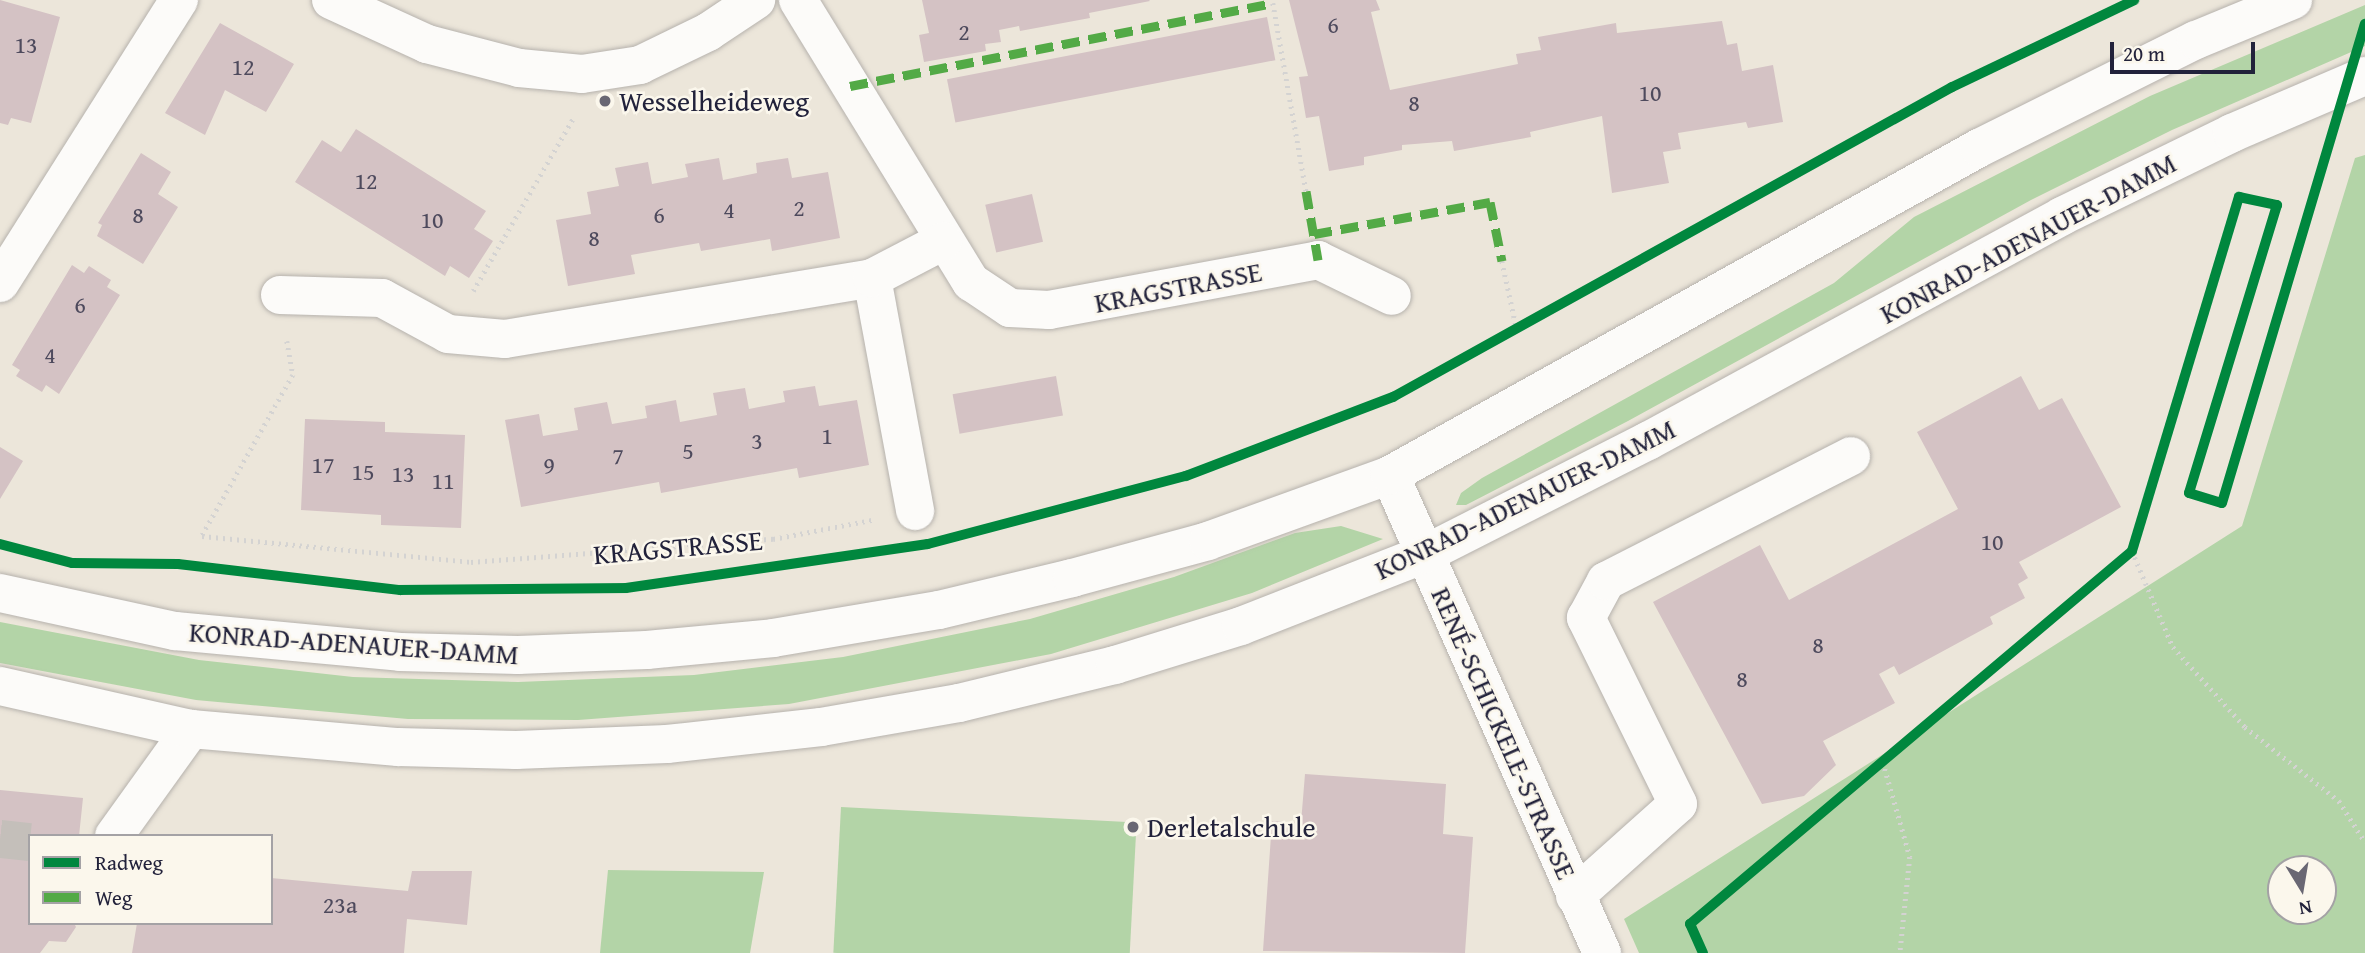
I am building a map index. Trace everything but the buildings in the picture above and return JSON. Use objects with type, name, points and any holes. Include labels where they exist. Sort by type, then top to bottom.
[{"type":"main road","points":[[0,283],[179,0]]},
{"type":"main road","points":[[331,0],[428,44],[519,68],[582,74],[640,65],[708,32],[756,0]]},
{"type":"main road","name":"KRAGSTRASSE","points":[[798,0],[943,241],[971,282],[1010,308],[1049,310],[1318,260],[1392,296]]},
{"type":"main road","name":"KONRAD-ADENAUER-DAMM","points":[[0,593],[175,631],[400,652],[518,655],[647,650],[774,638],[952,607],[1208,541],[1390,475],[1979,148],[2196,40],[2293,0]]},
{"type":"main road","name":"KONRAD-ADENAUER-DAMM","points":[[0,686],[191,729],[398,747],[516,750],[667,744],[821,727],[959,704],[1115,665],[1241,626],[1425,554],[1648,441],[2062,216],[2232,133],[2365,76]]},
{"type":"main road","points":[[280,295],[382,298],[448,334],[505,339],[872,278],[943,241]]},
{"type":"main road","points":[[872,278],[915,511]]},
{"type":"main road","points":[[1575,896],[1678,804],[1586,618],[1606,581],[1851,456]]},
{"type":"main road","name":"RENÉ-SCHICKELE-STRASSE","points":[[1390,475],[1602,953]]},
{"type":"main road","points":[[115,834],[191,729]]},
{"type":"path","points":[[1273,3],[1306,191]]},
{"type":"path","points":[[448,334],[578,110]]},
{"type":"path","points":[[1502,261],[1517,330]]},
{"type":"path","points":[[2132,551],[2172,647],[2245,727],[2339,801],[2365,842]]},
{"type":"path","points":[[1883,762],[1910,857],[1900,953]]},
{"type":"green space","points":[[2365,5],[2365,46],[2172,130],[2031,200],[1628,421],[1466,505],[1456,505],[1461,493],[1482,478],[1834,283],[1914,217],[2150,96]]},
{"type":"green space","points":[[2365,155],[2365,953],[1639,953],[1624,919],[2242,526],[2355,158]]},
{"type":"green space","points":[[1341,526],[1383,539],[1252,593],[1051,654],[789,704],[578,720],[408,719],[196,700],[0,663],[0,622],[199,660],[353,677],[518,682],[694,675],[843,657],[1030,619],[1174,577],[1295,533]]},
{"type":"green space","points":[[841,807],[1137,822],[1130,953],[833,953]]},
{"type":"green space","points":[[608,870],[764,872],[750,953],[600,953]]},
{"type":"tunnel","points":[[0,839],[28,842]]},
{"type":"marked path","points":[[850,86],[1273,3]]},
{"type":"marked path","points":[[1306,191],[1318,260]]},
{"type":"marked path","points":[[1314,234],[1490,202],[1502,261]]},
{"type":"cycle path","points":[[0,544],[72,563],[178,564],[400,590],[626,588],[928,544],[1186,476],[1393,397],[1952,87],[2134,0]]},
{"type":"cycle path","points":[[1703,953],[1690,924],[2132,551],[2239,197],[2277,205],[2189,493],[2222,503],[2365,24]]},
{"type":"place","name":"Wesselheideweg","points":[[605,101]]},
{"type":"place","name":"Derletalschule","points":[[1133,827]]}]
